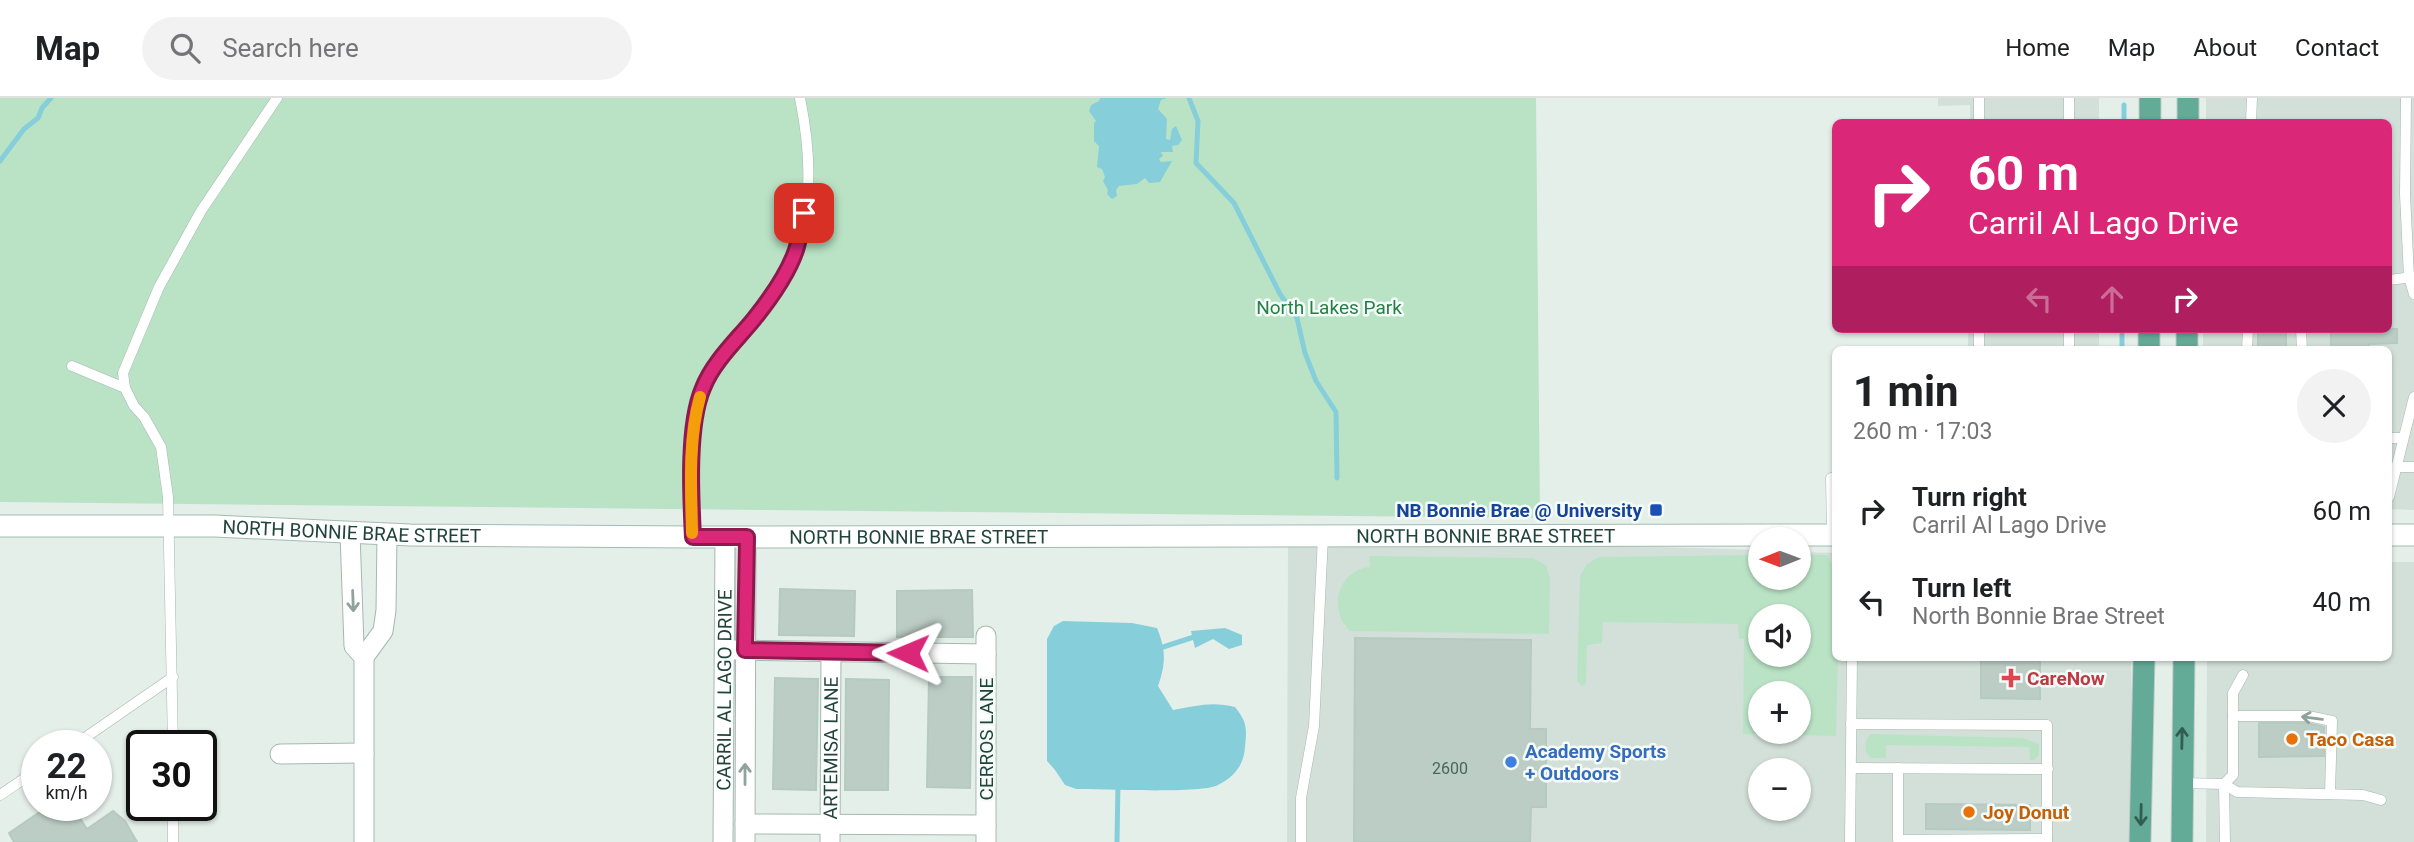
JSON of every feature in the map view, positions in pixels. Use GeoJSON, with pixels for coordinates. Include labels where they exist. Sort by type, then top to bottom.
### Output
{"type":"FeatureCollection","features":[{"type":"Feature","properties":{"kind":"main road"},"geometry":{"type":"LineString","coordinates":[[2150,98],[2150,119]]}},
{"type":"Feature","properties":{"kind":"main road"},"geometry":{"type":"LineString","coordinates":[[2188,98],[2188,119]]}},
{"type":"Feature","properties":{"kind":"main road","name":"NORTH BONNIE BRAE STREET"},"geometry":{"type":"LineString","coordinates":[[0,526],[170,526],[387,534],[693,537],[1832,535]]}},
{"type":"Feature","properties":{"kind":"main road"},"geometry":{"type":"LineString","coordinates":[[2392,535],[2414,535]]}},
{"type":"Feature","properties":{"kind":"main road"},"geometry":{"type":"LineString","coordinates":[[2140,842],[2144,661]]}},
{"type":"Feature","properties":{"kind":"main road"},"geometry":{"type":"LineString","coordinates":[[2182,842],[2183,661]]}},
{"type":"Feature","properties":{"kind":"street"},"geometry":{"type":"LineString","coordinates":[[350,533],[354,646],[364,657]]}},
{"type":"Feature","properties":{"kind":"street"},"geometry":{"type":"LineString","coordinates":[[364,842],[364,657],[383,631],[386,610],[387,534]]}},
{"type":"Feature","properties":{"kind":"street","name":"CARRIL AL LAGO DRIVE"},"geometry":{"type":"LineString","coordinates":[[723,842],[724,649],[736,537]]}},
{"type":"Feature","properties":{"kind":"street","name":"CARRIL AL LAGO DRIVE"},"geometry":{"type":"LineString","coordinates":[[736,537],[745,650],[745,833]]}},
{"type":"Feature","properties":{"kind":"street","name":"CERROS LANE"},"geometry":{"type":"LineString","coordinates":[[831,652],[986,645],[986,833]]}},
{"type":"Feature","properties":{"kind":"street"},"geometry":{"type":"LineString","coordinates":[[724,649],[831,652]]}},
{"type":"Feature","properties":{"kind":"street","name":"ARTEMISA LANE"},"geometry":{"type":"LineString","coordinates":[[830,833],[831,652]]}},
{"type":"Feature","properties":{"kind":"street"},"geometry":{"type":"LineString","coordinates":[[280,754],[364,753]]}},
{"type":"Feature","properties":{"kind":"street"},"geometry":{"type":"LineString","coordinates":[[745,833],[986,833]]}},
{"type":"Feature","properties":{"kind":"lane"},"geometry":{"type":"LineString","coordinates":[[173,730],[170,526],[161,447],[144,417],[134,406],[125,388],[123,373],[159,287],[201,211],[277,98]]}},
{"type":"Feature","properties":{"kind":"lane"},"geometry":{"type":"LineString","coordinates":[[693,537],[691,489],[696,412],[703,386],[723,355],[756,316],[782,278],[796,250],[808,194],[808,139],[800,98]]}},
{"type":"Feature","properties":{"kind":"lane"},"geometry":{"type":"LineString","coordinates":[[1979,98],[1979,119]]}},
{"type":"Feature","properties":{"kind":"lane"},"geometry":{"type":"LineString","coordinates":[[2069,98],[2069,119]]}},
{"type":"Feature","properties":{"kind":"lane"},"geometry":{"type":"LineString","coordinates":[[2251,119],[2252,98]]}},
{"type":"Feature","properties":{"kind":"lane"},"geometry":{"type":"LineString","coordinates":[[2406,98],[2410,149],[2405,194],[2414,294]]}},
{"type":"Feature","properties":{"kind":"lane"},"geometry":{"type":"LineString","coordinates":[[2392,279],[2411,277]]}},
{"type":"Feature","properties":{"kind":"lane"},"geometry":{"type":"LineString","coordinates":[[72,366],[125,388]]}},
{"type":"Feature","properties":{"kind":"lane"},"geometry":{"type":"LineString","coordinates":[[2392,484],[2414,397]]}},
{"type":"Feature","properties":{"kind":"lane"},"geometry":{"type":"LineString","coordinates":[[2392,438],[2402,438]]}},
{"type":"Feature","properties":{"kind":"lane"},"geometry":{"type":"LineString","coordinates":[[2396,467],[2414,467]]}},
{"type":"Feature","properties":{"kind":"lane"},"geometry":{"type":"LineString","coordinates":[[1832,478],[1832,497]]}},
{"type":"Feature","properties":{"kind":"lane"},"geometry":{"type":"LineString","coordinates":[[1301,842],[1301,797],[1314,726],[1323,536]]}},
{"type":"Feature","properties":{"kind":"lane"},"geometry":{"type":"LineString","coordinates":[[1850,842],[1853,661]]}},
{"type":"Feature","properties":{"kind":"lane"},"geometry":{"type":"LineString","coordinates":[[2225,842],[2224,784],[2233,775],[2234,693],[2244,675]]}},
{"type":"Feature","properties":{"kind":"lane"},"geometry":{"type":"LineString","coordinates":[[96,730],[173,677]]}},
{"type":"Feature","properties":{"kind":"lane"},"geometry":{"type":"LineString","coordinates":[[2233,716],[2308,716],[2332,721],[2330,794]]}},
{"type":"Feature","properties":{"kind":"lane"},"geometry":{"type":"LineString","coordinates":[[1852,724],[2048,725],[2048,841],[1898,840],[1898,768]]}},
{"type":"Feature","properties":{"kind":"lane"},"geometry":{"type":"LineString","coordinates":[[1851,768],[2048,769]]}},
{"type":"Feature","properties":{"kind":"lane"},"geometry":{"type":"LineString","coordinates":[[0,795],[21,781]]}},
{"type":"Feature","properties":{"kind":"lane"},"geometry":{"type":"LineString","coordinates":[[2182,783],[2224,784],[2237,792],[2363,795],[2381,800]]}},
{"type":"Feature","properties":{"kind":"lane"},"geometry":{"type":"LineString","coordinates":[[173,821],[173,842]]}},
{"type":"Feature","properties":{"kind":"shaded area"},"geometry":{"type":"Polygon","coordinates":[[[1938,98],[2099,98],[2099,119],[1970,119],[1970,105],[1938,106],[1938,98]]]}},
{"type":"Feature","properties":{"kind":"shaded area"},"geometry":{"type":"Polygon","coordinates":[[[2206,98],[2414,98],[2414,510],[2392,509],[2392,346],[2203,346],[2203,333],[2392,333],[2392,119],[2206,119],[2206,98]]]}},
{"type":"Feature","properties":{"kind":"shaded area"},"geometry":{"type":"Polygon","coordinates":[[[1968,333],[2099,333],[2099,346],[1968,346],[1968,333]]]}},
{"type":"Feature","properties":{"kind":"shaded area"},"geometry":{"type":"Polygon","coordinates":[[[1288,536],[1748,550],[1748,590],[1811,590],[1811,552],[1832,553],[1832,661],[2131,661],[2135,842],[1287,842],[1288,536]]]}},
{"type":"Feature","properties":{"kind":"shaded area"},"geometry":{"type":"Polygon","coordinates":[[[2392,562],[2414,562],[2414,842],[2206,842],[2207,661],[2392,661],[2392,562]]]}},
{"type":"Feature","properties":{"kind":"green space","name":"North Lakes Park"},"geometry":{"type":"Polygon","coordinates":[[[0,98],[1536,98],[1540,518],[0,502],[0,98]]]}},
{"type":"Feature","properties":{"kind":"green space"},"geometry":{"type":"Polygon","coordinates":[[[1748,555],[1748,590],[1811,590],[1811,555],[1827,555],[1832,564],[1832,661],[1838,661],[1836,736],[1811,735],[1811,681],[1748,681],[1748,734],[1743,734],[1744,639],[1739,639],[1738,624],[1603,622],[1602,643],[1587,645],[1586,684],[1582,686],[1577,681],[1580,576],[1587,564],[1599,557],[1748,555]]]}},
{"type":"Feature","properties":{"kind":"green space"},"geometry":{"type":"Polygon","coordinates":[[[1369,556],[1533,558],[1546,565],[1550,579],[1549,634],[1350,631],[1339,612],[1339,592],[1350,575],[1370,567],[1369,556]]]}},
{"type":"Feature","properties":{"kind":"green space"},"geometry":{"type":"Polygon","coordinates":[[[1870,734],[2022,738],[2039,744],[2039,755],[2030,760],[2029,747],[1886,745],[1886,758],[1871,758],[1865,747],[1870,734]]]}},
{"type":"Feature","properties":{"kind":"water"},"geometry":{"type":"Polygon","coordinates":[[[1100,98],[1167,98],[1161,100],[1158,109],[1167,119],[1166,139],[1170,140],[1172,129],[1176,126],[1182,140],[1178,145],[1172,146],[1173,152],[1161,152],[1161,162],[1172,161],[1160,182],[1149,183],[1145,178],[1137,184],[1119,186],[1116,190],[1117,196],[1112,199],[1107,194],[1108,190],[1103,181],[1105,177],[1102,169],[1097,167],[1099,146],[1094,141],[1096,121],[1089,111],[1091,105],[1100,98]]]}},
{"type":"Feature","properties":{"kind":"water"},"geometry":{"type":"Polygon","coordinates":[[[1063,621],[1132,623],[1157,628],[1164,657],[1158,686],[1173,710],[1219,704],[1235,707],[1242,717],[1246,730],[1244,753],[1233,774],[1218,785],[1193,789],[1076,789],[1065,785],[1047,761],[1047,639],[1054,626],[1063,621]]]}},
{"type":"Feature","properties":{"kind":"water"},"geometry":{"type":"Polygon","coordinates":[[[1225,628],[1242,635],[1242,645],[1229,649],[1213,639],[1195,648],[1191,631],[1225,628]]]}},
{"type":"Feature","properties":{"kind":"building"},"geometry":{"type":"Polygon","coordinates":[[[2392,329],[2397,329],[2397,343],[2331,346],[2331,333],[2392,333],[2392,329]]]}},
{"type":"Feature","properties":{"kind":"building"},"geometry":{"type":"Polygon","coordinates":[[[2258,333],[2286,333],[2286,346],[2258,346],[2258,333]]]}},
{"type":"Feature","properties":{"kind":"building"},"geometry":{"type":"Polygon","coordinates":[[[780,589],[855,591],[854,636],[779,635],[780,589]]]}},
{"type":"Feature","properties":{"kind":"building"},"geometry":{"type":"Polygon","coordinates":[[[972,590],[973,637],[897,637],[897,591],[972,590]]]}},
{"type":"Feature","properties":{"kind":"building"},"geometry":{"type":"Polygon","coordinates":[[[1355,638],[1531,640],[1530,729],[1546,729],[1546,807],[1531,807],[1530,842],[1354,842],[1355,638]]]}},
{"type":"Feature","properties":{"kind":"building","name":"CareNow"},"geometry":{"type":"Polygon","coordinates":[[[1981,661],[2040,661],[2040,699],[1981,698],[1981,661]]]}},
{"type":"Feature","properties":{"kind":"building"},"geometry":{"type":"Polygon","coordinates":[[[929,677],[972,677],[970,788],[927,787],[929,677]]]}},
{"type":"Feature","properties":{"kind":"building"},"geometry":{"type":"Polygon","coordinates":[[[775,678],[818,679],[816,790],[773,789],[775,678]]]}},
{"type":"Feature","properties":{"kind":"building"},"geometry":{"type":"Polygon","coordinates":[[[846,679],[889,680],[888,790],[845,790],[846,679]]]}},
{"type":"Feature","properties":{"kind":"building","name":"Taco Casa"},"geometry":{"type":"Polygon","coordinates":[[[2259,723],[2307,723],[2324,727],[2324,756],[2259,757],[2259,723]]]}},
{"type":"Feature","properties":{"kind":"building"},"geometry":{"type":"Polygon","coordinates":[[[1926,804],[2030,805],[2030,830],[1926,829],[1926,804]]]}},
{"type":"Feature","properties":{"kind":"building"},"geometry":{"type":"Polygon","coordinates":[[[113,811],[125,821],[137,842],[14,842],[9,833],[27,821],[82,821],[87,829],[99,821],[112,821],[113,811]]]}},
{"type":"Feature","properties":{"kind":"waterway"},"geometry":{"type":"LineString","coordinates":[[0,161],[24,129],[38,118],[51,98]]}},
{"type":"Feature","properties":{"kind":"waterway"},"geometry":{"type":"LineString","coordinates":[[1189,98],[1198,121],[1196,163],[1234,203],[1280,294],[1297,318],[1305,353],[1316,381],[1336,412],[1337,478]]}},
{"type":"Feature","properties":{"kind":"waterway"},"geometry":{"type":"LineString","coordinates":[[2124,105],[2124,119]]}},
{"type":"Feature","properties":{"kind":"waterway"},"geometry":{"type":"LineString","coordinates":[[2122,333],[2122,346]]}},
{"type":"Feature","properties":{"kind":"waterway"},"geometry":{"type":"LineString","coordinates":[[1160,648],[1197,636]]}},
{"type":"Feature","properties":{"kind":"waterway"},"geometry":{"type":"LineString","coordinates":[[1117,842],[1118,782]]}},
{"type":"Feature","properties":{"kind":"slow traffic"},"geometry":{"type":"LineString","coordinates":[[692,533],[691,489],[696,412],[700,397]]}},
{"type":"Feature","properties":{"kind":"place","name":"NB Bonnie Brae @ University"},"geometry":{"type":"Point","coordinates":[1656,510]}},
{"type":"Feature","properties":{"kind":"place","name":"CareNow"},"geometry":{"type":"Point","coordinates":[2011,678]}},
{"type":"Feature","properties":{"kind":"place","name":"Taco Casa"},"geometry":{"type":"Point","coordinates":[2292,739]}},
{"type":"Feature","properties":{"kind":"place","name":"Academy Sports + Outdoors"},"geometry":{"type":"Point","coordinates":[1511,762]}},
{"type":"Feature","properties":{"kind":"place","name":"Joy Donut"},"geometry":{"type":"Point","coordinates":[1969,812]}},
{"type":"Feature","properties":{"kind":"route"},"geometry":{"type":"LineString","coordinates":[[804,213],[796,250],[782,278],[756,316],[723,355],[703,386],[696,412],[691,489],[693,537],[747,537],[745,650],[908,653]]}}]}
